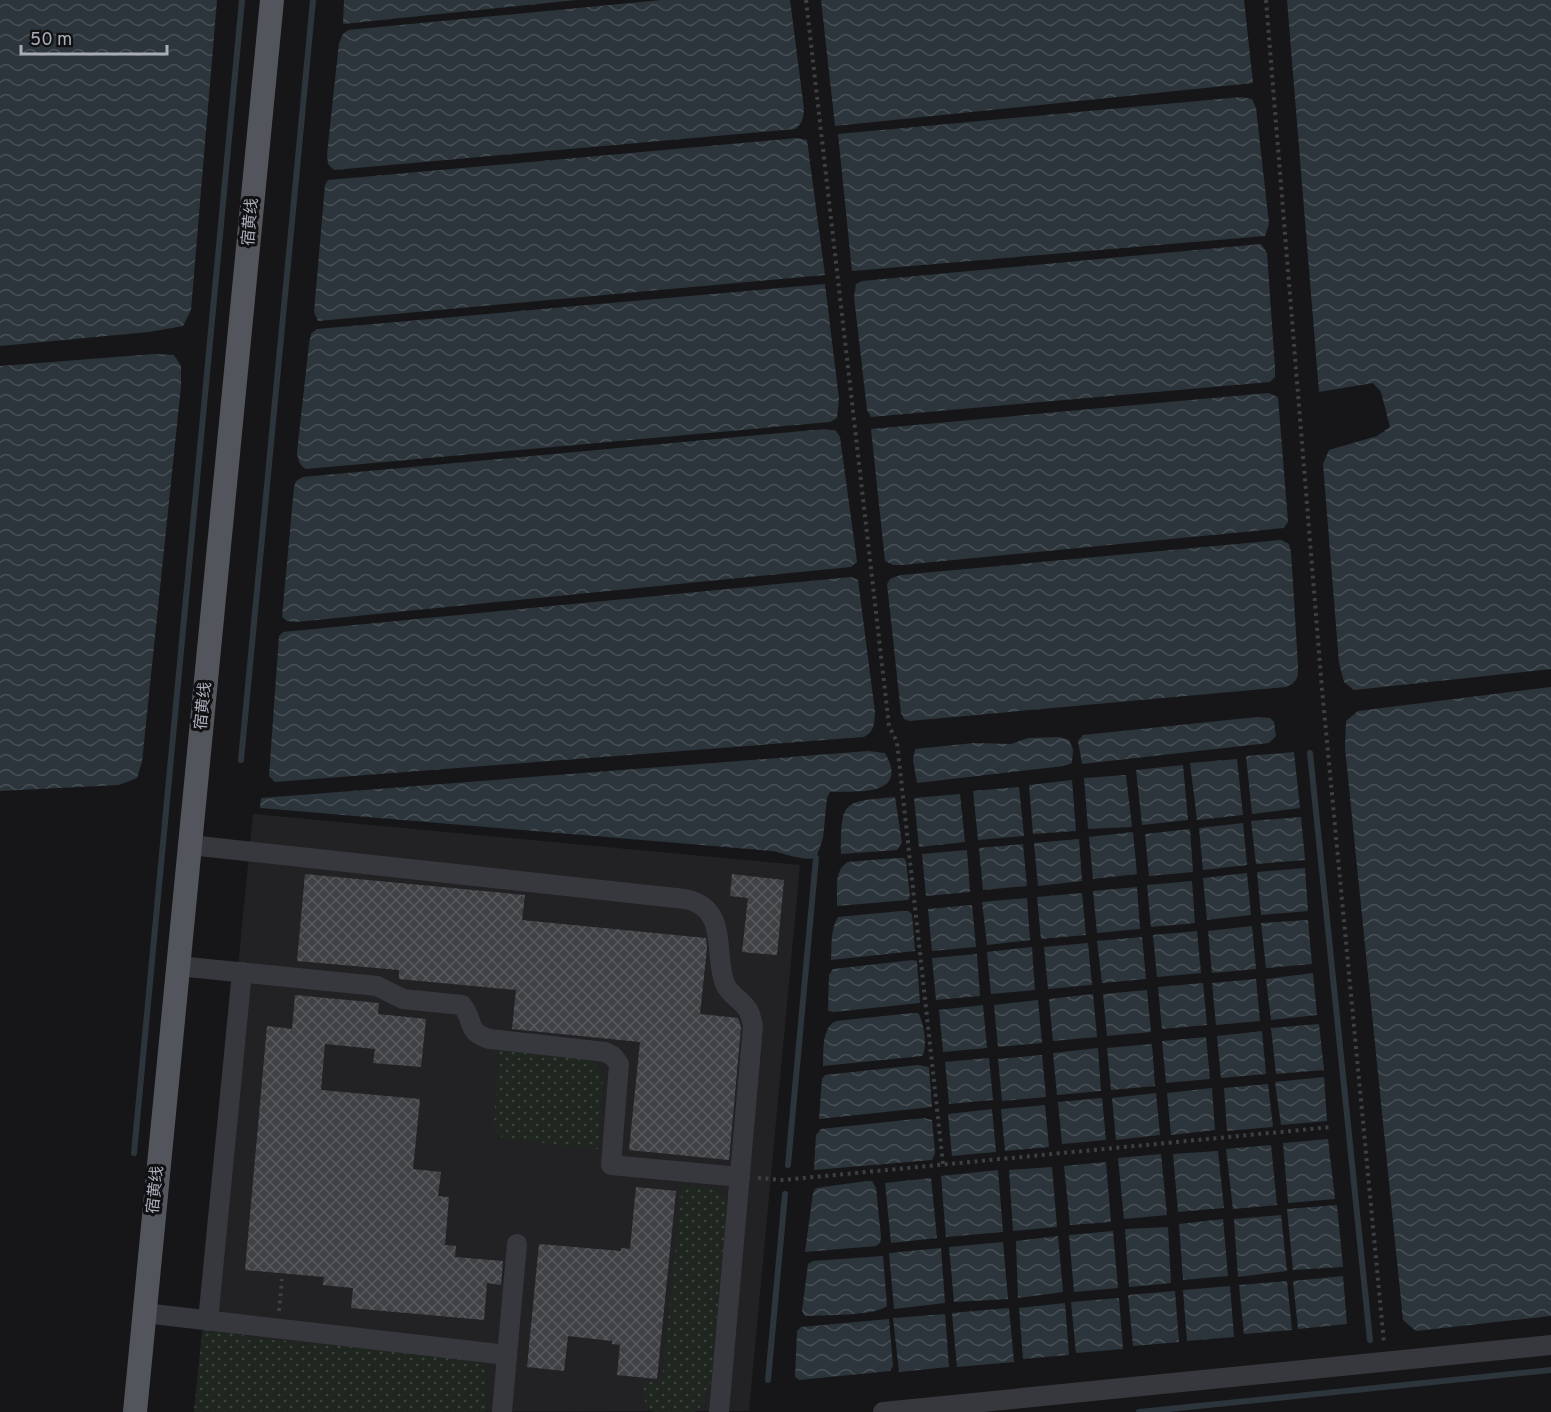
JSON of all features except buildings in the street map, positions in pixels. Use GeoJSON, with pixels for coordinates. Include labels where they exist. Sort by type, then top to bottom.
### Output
{"type":"FeatureCollection","features":[{"type":"Feature","properties":{"kind":"main road","name":"宿黄线"},"geometry":{"type":"LineString","coordinates":[[135,1412],[272,0]]}},
{"type":"Feature","properties":{"kind":"street"},"geometry":{"type":"LineString","coordinates":[[190,845],[685,899],[704,905],[720,940],[725,983],[729,992],[749,1011],[753,1026],[719,1412]]}},
{"type":"Feature","properties":{"kind":"street"},"geometry":{"type":"LineString","coordinates":[[178,966],[377,986],[404,999],[462,1005],[468,1013],[473,1031],[490,1039],[605,1052],[613,1056],[619,1064],[611,1165],[740,1177]]}},
{"type":"Feature","properties":{"kind":"street"},"geometry":{"type":"LineString","coordinates":[[208,1321],[242,972]]}},
{"type":"Feature","properties":{"kind":"street"},"geometry":{"type":"LineString","coordinates":[[502,1412],[517,1244]]}},
{"type":"Feature","properties":{"kind":"street"},"geometry":{"type":"LineString","coordinates":[[144,1313],[507,1354]]}},
{"type":"Feature","properties":{"kind":"street"},"geometry":{"type":"LineString","coordinates":[[883,1412],[1551,1345]]}},
{"type":"Feature","properties":{"kind":"path"},"geometry":{"type":"LineString","coordinates":[[806,0],[889,726],[897,742],[944,1164]]}},
{"type":"Feature","properties":{"kind":"path"},"geometry":{"type":"LineString","coordinates":[[1266,0],[1322,689],[1386,1362]]}},
{"type":"Feature","properties":{"kind":"path"},"geometry":{"type":"LineString","coordinates":[[740,1177],[783,1180],[1332,1127]]}},
{"type":"Feature","properties":{"kind":"path"},"geometry":{"type":"LineString","coordinates":[[277,1328],[282,1279]]}},
{"type":"Feature","properties":{"kind":"shaded area"},"geometry":{"type":"Polygon","coordinates":[[[253,814],[800,865],[749,1411],[194,1412],[253,814]]]}},
{"type":"Feature","properties":{"kind":"shaded area"},"geometry":{"type":"Polygon","coordinates":[[[499,1050],[587,1060],[598,1067],[603,1078],[598,1149],[505,1139],[497,1134],[494,1124],[499,1050]]]}},
{"type":"Feature","properties":{"kind":"shaded area"},"geometry":{"type":"Polygon","coordinates":[[[682,1186],[714,1190],[719,1192],[727,1203],[711,1382],[703,1404],[695,1412],[653,1412],[645,1402],[643,1382],[662,1382],[682,1186]]]}},
{"type":"Feature","properties":{"kind":"shaded area"},"geometry":{"type":"Polygon","coordinates":[[[203,1328],[257,1338],[474,1359],[486,1366],[485,1412],[194,1412],[203,1328]]]}},
{"type":"Feature","properties":{"kind":"water"},"geometry":{"type":"Polygon","coordinates":[[[0,0],[217,0],[191,310],[183,326],[149,332],[0,346],[0,0]]]}},
{"type":"Feature","properties":{"kind":"water"},"geometry":{"type":"Polygon","coordinates":[[[344,0],[577,0],[343,24],[344,0]]]}},
{"type":"Feature","properties":{"kind":"water"},"geometry":{"type":"Polygon","coordinates":[[[661,0],[790,0],[804,109],[800,125],[795,129],[334,170],[328,164],[327,154],[339,43],[343,34],[348,30],[661,0]]]}},
{"type":"Feature","properties":{"kind":"water"},"geometry":{"type":"Polygon","coordinates":[[[821,0],[1244,0],[1253,83],[835,126],[821,0]]]}},
{"type":"Feature","properties":{"kind":"water"},"geometry":{"type":"Polygon","coordinates":[[[1287,0],[1551,0],[1551,669],[1354,690],[1344,682],[1339,663],[1323,464],[1329,450],[1377,436],[1390,427],[1381,392],[1373,383],[1319,392],[1287,0]]]}},
{"type":"Feature","properties":{"kind":"water"},"geometry":{"type":"Polygon","coordinates":[[[1241,97],[1252,99],[1256,108],[1269,224],[1265,236],[852,271],[838,134],[1241,97]]]}},
{"type":"Feature","properties":{"kind":"water"},"geometry":{"type":"Polygon","coordinates":[[[797,138],[807,140],[825,275],[318,321],[314,312],[325,185],[328,180],[797,138]]]}},
{"type":"Feature","properties":{"kind":"water"},"geometry":{"type":"Polygon","coordinates":[[[1261,244],[1267,253],[1275,368],[1275,377],[1270,382],[871,417],[867,410],[854,297],[856,284],[862,281],[1261,244]]]}},
{"type":"Feature","properties":{"kind":"water"},"geometry":{"type":"Polygon","coordinates":[[[825,284],[839,399],[837,418],[830,422],[306,469],[298,460],[309,344],[311,334],[317,329],[825,284]]]}},
{"type":"Feature","properties":{"kind":"water"},"geometry":{"type":"Polygon","coordinates":[[[154,354],[174,355],[181,366],[181,386],[142,762],[137,778],[119,785],[0,791],[0,366],[154,354]]]}},
{"type":"Feature","properties":{"kind":"water"},"geometry":{"type":"Polygon","coordinates":[[[1268,393],[1278,397],[1288,522],[1284,528],[902,565],[893,565],[885,561],[871,429],[1268,393]]]}},
{"type":"Feature","properties":{"kind":"water"},"geometry":{"type":"Polygon","coordinates":[[[825,429],[836,431],[840,437],[857,562],[851,567],[296,622],[287,621],[282,617],[294,487],[296,481],[303,477],[825,429]]]}},
{"type":"Feature","properties":{"kind":"water"},"geometry":{"type":"Polygon","coordinates":[[[1281,540],[1289,544],[1291,552],[1298,665],[1296,679],[1286,687],[909,721],[904,719],[901,713],[887,584],[890,579],[900,575],[1281,540]]]}},
{"type":"Feature","properties":{"kind":"water"},"geometry":{"type":"Polygon","coordinates":[[[851,577],[858,580],[875,712],[872,730],[864,737],[275,782],[269,776],[279,636],[283,632],[851,577]]]}},
{"type":"Feature","properties":{"kind":"water"},"geometry":{"type":"Polygon","coordinates":[[[1551,687],[1551,1316],[1416,1331],[1403,1320],[1345,748],[1346,721],[1358,711],[1551,687]]]}},
{"type":"Feature","properties":{"kind":"water"},"geometry":{"type":"Polygon","coordinates":[[[1257,717],[1270,718],[1274,722],[1276,736],[1269,743],[1082,764],[1078,741],[1083,735],[1257,717]]]}},
{"type":"Feature","properties":{"kind":"water"},"geometry":{"type":"Polygon","coordinates":[[[1060,737],[1069,740],[1073,749],[1072,763],[1064,766],[917,783],[913,760],[915,749],[974,743],[1011,744],[1028,738],[1060,737]]]}},
{"type":"Feature","properties":{"kind":"water"},"geometry":{"type":"Polygon","coordinates":[[[868,751],[885,753],[891,767],[891,778],[877,789],[830,792],[827,798],[823,838],[816,858],[811,859],[772,851],[260,808],[261,798],[868,751]]]}},
{"type":"Feature","properties":{"kind":"water"},"geometry":{"type":"Polygon","coordinates":[[[1294,752],[1300,808],[1252,814],[1246,756],[1294,752]]]}},
{"type":"Feature","properties":{"kind":"water"},"geometry":{"type":"Polygon","coordinates":[[[1237,759],[1243,815],[1197,820],[1190,763],[1237,759]]]}},
{"type":"Feature","properties":{"kind":"water"},"geometry":{"type":"Polygon","coordinates":[[[1183,765],[1188,820],[1142,825],[1136,770],[1183,765]]]}},
{"type":"Feature","properties":{"kind":"water"},"geometry":{"type":"Polygon","coordinates":[[[1126,775],[1132,827],[1088,829],[1084,778],[1126,775]]]}},
{"type":"Feature","properties":{"kind":"water"},"geometry":{"type":"Polygon","coordinates":[[[1072,780],[1076,831],[1033,834],[1029,785],[1072,780]]]}},
{"type":"Feature","properties":{"kind":"water"},"geometry":{"type":"Polygon","coordinates":[[[1019,787],[1024,836],[978,840],[973,791],[1019,787]]]}},
{"type":"Feature","properties":{"kind":"water"},"geometry":{"type":"Polygon","coordinates":[[[960,794],[965,842],[919,847],[914,798],[960,794]]]}},
{"type":"Feature","properties":{"kind":"water"},"geometry":{"type":"Polygon","coordinates":[[[895,797],[902,843],[897,850],[841,854],[842,823],[848,807],[865,800],[895,797]]]}},
{"type":"Feature","properties":{"kind":"water"},"geometry":{"type":"Polygon","coordinates":[[[1301,817],[1305,860],[1256,864],[1251,821],[1301,817]]]}},
{"type":"Feature","properties":{"kind":"water"},"geometry":{"type":"Polygon","coordinates":[[[1243,823],[1247,865],[1203,870],[1199,828],[1243,823]]]}},
{"type":"Feature","properties":{"kind":"water"},"geometry":{"type":"Polygon","coordinates":[[[1190,829],[1193,872],[1149,876],[1145,834],[1190,829]]]}},
{"type":"Feature","properties":{"kind":"water"},"geometry":{"type":"Polygon","coordinates":[[[1133,832],[1137,874],[1093,879],[1089,837],[1133,832]]]}},
{"type":"Feature","properties":{"kind":"water"},"geometry":{"type":"Polygon","coordinates":[[[1079,839],[1082,881],[1038,886],[1034,843],[1079,839]]]}},
{"type":"Feature","properties":{"kind":"water"},"geometry":{"type":"Polygon","coordinates":[[[1023,844],[1027,886],[983,890],[979,848],[1023,844]]]}},
{"type":"Feature","properties":{"kind":"water"},"geometry":{"type":"Polygon","coordinates":[[[967,850],[970,892],[926,896],[922,854],[967,850]]]}},
{"type":"Feature","properties":{"kind":"water"},"geometry":{"type":"Polygon","coordinates":[[[904,858],[906,861],[910,896],[908,900],[837,906],[837,881],[843,866],[848,862],[904,858]]]}},
{"type":"Feature","properties":{"kind":"water"},"geometry":{"type":"Polygon","coordinates":[[[1305,868],[1308,911],[1261,915],[1257,872],[1305,868]]]}},
{"type":"Feature","properties":{"kind":"water"},"geometry":{"type":"Polygon","coordinates":[[[1247,873],[1251,915],[1207,920],[1203,878],[1247,873]]]}},
{"type":"Feature","properties":{"kind":"water"},"geometry":{"type":"Polygon","coordinates":[[[1192,881],[1195,923],[1151,927],[1147,885],[1192,881]]]}},
{"type":"Feature","properties":{"kind":"water"},"geometry":{"type":"Polygon","coordinates":[[[1137,887],[1140,929],[1097,933],[1093,891],[1137,887]]]}},
{"type":"Feature","properties":{"kind":"water"},"geometry":{"type":"Polygon","coordinates":[[[1082,893],[1086,935],[1041,939],[1037,897],[1082,893]]]}},
{"type":"Feature","properties":{"kind":"water"},"geometry":{"type":"Polygon","coordinates":[[[1027,898],[1030,940],[987,945],[982,902],[1027,898]]]}},
{"type":"Feature","properties":{"kind":"water"},"geometry":{"type":"Polygon","coordinates":[[[972,905],[976,947],[932,951],[928,909],[972,905]]]}},
{"type":"Feature","properties":{"kind":"water"},"geometry":{"type":"Polygon","coordinates":[[[908,911],[912,914],[915,951],[831,960],[833,932],[838,917],[908,911]]]}},
{"type":"Feature","properties":{"kind":"water"},"geometry":{"type":"Polygon","coordinates":[[[1308,920],[1312,964],[1266,968],[1261,923],[1308,920]]]}},
{"type":"Feature","properties":{"kind":"water"},"geometry":{"type":"Polygon","coordinates":[[[1252,926],[1256,969],[1212,973],[1208,931],[1252,926]]]}},
{"type":"Feature","properties":{"kind":"water"},"geometry":{"type":"Polygon","coordinates":[[[1197,931],[1201,973],[1157,977],[1153,935],[1197,931]]]}},
{"type":"Feature","properties":{"kind":"water"},"geometry":{"type":"Polygon","coordinates":[[[1142,937],[1146,979],[1102,983],[1097,941],[1142,937]]]}},
{"type":"Feature","properties":{"kind":"water"},"geometry":{"type":"Polygon","coordinates":[[[1088,943],[1092,985],[1048,989],[1044,947],[1088,943]]]}},
{"type":"Feature","properties":{"kind":"water"},"geometry":{"type":"Polygon","coordinates":[[[1032,947],[1035,990],[991,994],[987,952],[1032,947]]]}},
{"type":"Feature","properties":{"kind":"water"},"geometry":{"type":"Polygon","coordinates":[[[977,954],[980,996],[936,1000],[932,958],[977,954]]]}},
{"type":"Feature","properties":{"kind":"water"},"geometry":{"type":"Polygon","coordinates":[[[917,961],[920,1003],[828,1011],[829,975],[833,969],[917,961]]]}},
{"type":"Feature","properties":{"kind":"water"},"geometry":{"type":"Polygon","coordinates":[[[1313,973],[1317,1015],[1271,1020],[1266,979],[1313,973]]]}},
{"type":"Feature","properties":{"kind":"water"},"geometry":{"type":"Polygon","coordinates":[[[1256,979],[1260,1021],[1216,1025],[1212,983],[1256,979]]]}},
{"type":"Feature","properties":{"kind":"water"},"geometry":{"type":"Polygon","coordinates":[[[1203,983],[1207,1025],[1162,1029],[1158,987],[1203,983]]]}},
{"type":"Feature","properties":{"kind":"water"},"geometry":{"type":"Polygon","coordinates":[[[1147,990],[1151,1032],[1107,1036],[1103,994],[1147,990]]]}},
{"type":"Feature","properties":{"kind":"water"},"geometry":{"type":"Polygon","coordinates":[[[1093,994],[1097,1037],[1053,1041],[1049,999],[1093,994]]]}},
{"type":"Feature","properties":{"kind":"water"},"geometry":{"type":"Polygon","coordinates":[[[1038,1000],[1042,1043],[998,1047],[994,1005],[1038,1000]]]}},
{"type":"Feature","properties":{"kind":"water"},"geometry":{"type":"Polygon","coordinates":[[[983,1005],[987,1048],[943,1052],[939,1010],[983,1005]]]}},
{"type":"Feature","properties":{"kind":"water"},"geometry":{"type":"Polygon","coordinates":[[[918,1013],[923,1028],[925,1047],[922,1056],[823,1066],[826,1034],[831,1024],[836,1021],[918,1013]]]}},
{"type":"Feature","properties":{"kind":"water"},"geometry":{"type":"Polygon","coordinates":[[[1319,1024],[1324,1070],[1276,1074],[1271,1028],[1319,1024]]]}},
{"type":"Feature","properties":{"kind":"water"},"geometry":{"type":"Polygon","coordinates":[[[1262,1031],[1266,1074],[1221,1078],[1217,1036],[1262,1031]]]}},
{"type":"Feature","properties":{"kind":"water"},"geometry":{"type":"Polygon","coordinates":[[[1206,1037],[1210,1079],[1166,1083],[1162,1041],[1206,1037]]]}},
{"type":"Feature","properties":{"kind":"water"},"geometry":{"type":"Polygon","coordinates":[[[1152,1044],[1155,1086],[1111,1090],[1107,1048],[1152,1044]]]}},
{"type":"Feature","properties":{"kind":"water"},"geometry":{"type":"Polygon","coordinates":[[[1098,1048],[1101,1091],[1057,1095],[1053,1053],[1098,1048]]]}},
{"type":"Feature","properties":{"kind":"water"},"geometry":{"type":"Polygon","coordinates":[[[1042,1055],[1046,1097],[1002,1101],[998,1059],[1042,1055]]]}},
{"type":"Feature","properties":{"kind":"water"},"geometry":{"type":"Polygon","coordinates":[[[989,1058],[993,1100],[949,1104],[945,1062],[989,1058]]]}},
{"type":"Feature","properties":{"kind":"water"},"geometry":{"type":"Polygon","coordinates":[[[918,1065],[929,1067],[932,1107],[819,1119],[822,1079],[825,1075],[918,1065]]]}},
{"type":"Feature","properties":{"kind":"water"},"geometry":{"type":"Polygon","coordinates":[[[1324,1077],[1327,1121],[1281,1125],[1275,1082],[1324,1077]]]}},
{"type":"Feature","properties":{"kind":"water"},"geometry":{"type":"Polygon","coordinates":[[[1268,1084],[1273,1127],[1227,1131],[1224,1088],[1268,1084]]]}},
{"type":"Feature","properties":{"kind":"water"},"geometry":{"type":"Polygon","coordinates":[[[1212,1088],[1215,1130],[1171,1135],[1167,1093],[1212,1088]]]}},
{"type":"Feature","properties":{"kind":"water"},"geometry":{"type":"Polygon","coordinates":[[[1156,1093],[1160,1135],[1116,1140],[1112,1098],[1156,1093]]]}},
{"type":"Feature","properties":{"kind":"water"},"geometry":{"type":"Polygon","coordinates":[[[1102,1098],[1106,1140],[1062,1144],[1058,1102],[1102,1098]]]}},
{"type":"Feature","properties":{"kind":"water"},"geometry":{"type":"Polygon","coordinates":[[[1045,1105],[1049,1147],[1005,1151],[1001,1109],[1045,1105]]]}},
{"type":"Feature","properties":{"kind":"water"},"geometry":{"type":"Polygon","coordinates":[[[992,1109],[996,1152],[952,1156],[948,1114],[992,1109]]]}},
{"type":"Feature","properties":{"kind":"water"},"geometry":{"type":"Polygon","coordinates":[[[924,1118],[932,1120],[935,1153],[932,1160],[814,1170],[816,1135],[821,1129],[924,1118]]]}},
{"type":"Feature","properties":{"kind":"water"},"geometry":{"type":"Polygon","coordinates":[[[1328,1139],[1335,1199],[1288,1203],[1283,1143],[1328,1139]]]}},
{"type":"Feature","properties":{"kind":"water"},"geometry":{"type":"Polygon","coordinates":[[[1271,1145],[1277,1205],[1233,1209],[1226,1149],[1271,1145]]]}},
{"type":"Feature","properties":{"kind":"water"},"geometry":{"type":"Polygon","coordinates":[[[1218,1151],[1224,1208],[1178,1212],[1173,1154],[1218,1151]]]}},
{"type":"Feature","properties":{"kind":"water"},"geometry":{"type":"Polygon","coordinates":[[[1161,1154],[1167,1215],[1124,1219],[1118,1158],[1161,1154]]]}},
{"type":"Feature","properties":{"kind":"water"},"geometry":{"type":"Polygon","coordinates":[[[1106,1162],[1111,1222],[1070,1225],[1064,1166],[1106,1162]]]}},
{"type":"Feature","properties":{"kind":"water"},"geometry":{"type":"Polygon","coordinates":[[[1052,1167],[1057,1227],[1013,1231],[1009,1170],[1052,1167]]]}},
{"type":"Feature","properties":{"kind":"water"},"geometry":{"type":"Polygon","coordinates":[[[998,1170],[1003,1232],[946,1237],[941,1176],[998,1170]]]}},
{"type":"Feature","properties":{"kind":"water"},"geometry":{"type":"Polygon","coordinates":[[[931,1178],[937,1238],[891,1243],[885,1183],[931,1178]]]}},
{"type":"Feature","properties":{"kind":"water"},"geometry":{"type":"Polygon","coordinates":[[[872,1181],[876,1188],[880,1243],[876,1246],[805,1252],[813,1193],[816,1188],[872,1181]]]}},
{"type":"Feature","properties":{"kind":"water"},"geometry":{"type":"Polygon","coordinates":[[[1337,1205],[1343,1267],[1293,1270],[1287,1209],[1337,1205]]]}},
{"type":"Feature","properties":{"kind":"water"},"geometry":{"type":"Polygon","coordinates":[[[1281,1215],[1287,1271],[1238,1277],[1234,1219],[1281,1215]]]}},
{"type":"Feature","properties":{"kind":"water"},"geometry":{"type":"Polygon","coordinates":[[[1223,1219],[1228,1276],[1183,1280],[1179,1224],[1223,1219]]]}},
{"type":"Feature","properties":{"kind":"water"},"geometry":{"type":"Polygon","coordinates":[[[1168,1227],[1171,1283],[1129,1287],[1125,1229],[1168,1227]]]}},
{"type":"Feature","properties":{"kind":"water"},"geometry":{"type":"Polygon","coordinates":[[[1113,1231],[1118,1288],[1074,1292],[1069,1235],[1113,1231]]]}},
{"type":"Feature","properties":{"kind":"water"},"geometry":{"type":"Polygon","coordinates":[[[1058,1236],[1063,1292],[1018,1298],[1016,1241],[1058,1236]]]}},
{"type":"Feature","properties":{"kind":"water"},"geometry":{"type":"Polygon","coordinates":[[[1003,1242],[1008,1299],[954,1302],[949,1247],[1003,1242]]]}},
{"type":"Feature","properties":{"kind":"water"},"geometry":{"type":"Polygon","coordinates":[[[941,1248],[945,1303],[894,1309],[889,1253],[941,1248]]]}},
{"type":"Feature","properties":{"kind":"water"},"geometry":{"type":"Polygon","coordinates":[[[883,1256],[887,1306],[872,1312],[805,1316],[802,1311],[808,1264],[813,1261],[883,1256]]]}},
{"type":"Feature","properties":{"kind":"water"},"geometry":{"type":"Polygon","coordinates":[[[1343,1276],[1347,1324],[1298,1329],[1293,1281],[1343,1276]]]}},
{"type":"Feature","properties":{"kind":"water"},"geometry":{"type":"Polygon","coordinates":[[[1287,1281],[1292,1330],[1244,1334],[1239,1285],[1287,1281]]]}},
{"type":"Feature","properties":{"kind":"water"},"geometry":{"type":"Polygon","coordinates":[[[1230,1286],[1234,1337],[1187,1341],[1183,1290],[1230,1286]]]}},
{"type":"Feature","properties":{"kind":"water"},"geometry":{"type":"Polygon","coordinates":[[[1175,1291],[1179,1342],[1133,1346],[1128,1295],[1175,1291]]]}},
{"type":"Feature","properties":{"kind":"water"},"geometry":{"type":"Polygon","coordinates":[[[1119,1298],[1123,1349],[1076,1353],[1071,1302],[1119,1298]]]}},
{"type":"Feature","properties":{"kind":"water"},"geometry":{"type":"Polygon","coordinates":[[[1065,1303],[1069,1355],[1023,1359],[1019,1308],[1065,1303]]]}},
{"type":"Feature","properties":{"kind":"water"},"geometry":{"type":"Polygon","coordinates":[[[1009,1308],[1014,1362],[957,1367],[952,1313],[1009,1308]]]}},
{"type":"Feature","properties":{"kind":"water"},"geometry":{"type":"Polygon","coordinates":[[[945,1314],[949,1367],[899,1372],[893,1318],[945,1314]]]}},
{"type":"Feature","properties":{"kind":"water"},"geometry":{"type":"Polygon","coordinates":[[[889,1319],[893,1366],[890,1371],[799,1380],[795,1377],[797,1331],[801,1327],[889,1319]]]}},
{"type":"Feature","properties":{"kind":"waterway"},"geometry":{"type":"LineString","coordinates":[[134,1153],[242,0]]}},
{"type":"Feature","properties":{"kind":"waterway"},"geometry":{"type":"LineString","coordinates":[[241,760],[313,0]]}},
{"type":"Feature","properties":{"kind":"waterway"},"geometry":{"type":"LineString","coordinates":[[1310,753],[1370,1340]]}},
{"type":"Feature","properties":{"kind":"waterway"},"geometry":{"type":"LineString","coordinates":[[788,1165],[816,858]]}},
{"type":"Feature","properties":{"kind":"waterway"},"geometry":{"type":"LineString","coordinates":[[768,1380],[785,1194]]}},
{"type":"Feature","properties":{"kind":"waterway"},"geometry":{"type":"LineString","coordinates":[[1139,1412],[1551,1370]]}}]}
